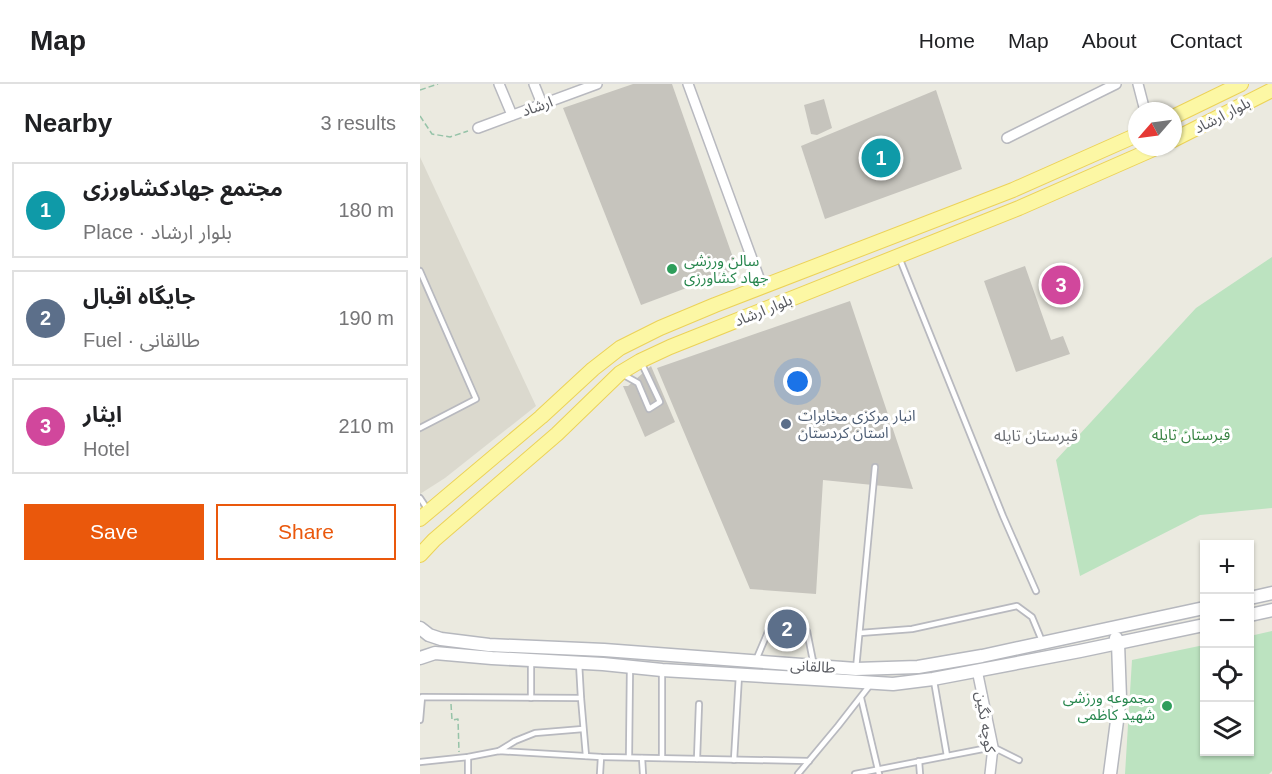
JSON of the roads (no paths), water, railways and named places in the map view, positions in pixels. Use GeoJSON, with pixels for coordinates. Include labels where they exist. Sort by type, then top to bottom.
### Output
{"type":"FeatureCollection","features":[{"type":"Feature","properties":{"kind":"main road","name":"بلوار ارشاد"},"geometry":{"type":"LineString","coordinates":[[1182,113],[1241,84]]}},
{"type":"Feature","properties":{"kind":"main road","name":"بلوار ارشاد"},"geometry":{"type":"LineString","coordinates":[[1182,135],[1272,90]]}},
{"type":"Feature","properties":{"kind":"main road","name":"بلوار ارشاد"},"geometry":{"type":"LineString","coordinates":[[425,515],[620,348],[660,328],[762,286],[1012,190],[1128,139]]}},
{"type":"Feature","properties":{"kind":"main road","name":"بلوار ارشاد"},"geometry":{"type":"LineString","coordinates":[[420,555],[447,528],[557,434],[620,373],[640,361],[1019,208],[1137,156]]}},
{"type":"Feature","properties":{"kind":"main road"},"geometry":{"type":"LineString","coordinates":[[878,242],[884,262]]}},
{"type":"Feature","properties":{"kind":"main road"},"geometry":{"type":"LineString","coordinates":[[425,515],[447,528]]}},
{"type":"Feature","properties":{"kind":"main road"},"geometry":{"type":"LineString","coordinates":[[1254,597],[1272,593]]}},
{"type":"Feature","properties":{"kind":"main road","name":"طالقانی"},"geometry":{"type":"LineString","coordinates":[[420,628],[429,635],[455,642],[856,669],[918,667],[982,656],[1200,609]]}},
{"type":"Feature","properties":{"kind":"main road"},"geometry":{"type":"LineString","coordinates":[[1254,614],[1272,610]]}},
{"type":"Feature","properties":{"kind":"main road","name":"طالقانی"},"geometry":{"type":"LineString","coordinates":[[420,658],[435,653],[893,684],[933,679],[1200,626]]}},
{"type":"Feature","properties":{"kind":"main road"},"geometry":{"type":"LineString","coordinates":[[1110,774],[1120,698],[1118,643],[1114,628]]}},
{"type":"Feature","properties":{"kind":"main road"},"geometry":{"type":"LineString","coordinates":[[569,649],[573,663]]}},
{"type":"Feature","properties":{"kind":"street"},"geometry":{"type":"LineString","coordinates":[[499,84],[512,115]]}},
{"type":"Feature","properties":{"kind":"street"},"geometry":{"type":"LineString","coordinates":[[534,84],[542,104]]}},
{"type":"Feature","properties":{"kind":"street","name":"ارشاد"},"geometry":{"type":"LineString","coordinates":[[478,128],[597,84]]}},
{"type":"Feature","properties":{"kind":"street"},"geometry":{"type":"LineString","coordinates":[[688,84],[762,286]]}},
{"type":"Feature","properties":{"kind":"street"},"geometry":{"type":"LineString","coordinates":[[1007,138],[1116,84]]}},
{"type":"Feature","properties":{"kind":"street"},"geometry":{"type":"LineString","coordinates":[[1138,84],[1143,102]]}},
{"type":"Feature","properties":{"kind":"street","name":"کوچه نگین"},"geometry":{"type":"LineString","coordinates":[[977,670],[993,747],[990,774]]}},
{"type":"Feature","properties":{"kind":"lane"},"geometry":{"type":"LineString","coordinates":[[899,257],[1003,516],[1036,591]]}},
{"type":"Feature","properties":{"kind":"lane"},"geometry":{"type":"LineString","coordinates":[[420,271],[477,399],[420,428]]}},
{"type":"Feature","properties":{"kind":"lane"},"geometry":{"type":"LineString","coordinates":[[620,373],[638,383],[649,409],[660,402],[640,361]]}},
{"type":"Feature","properties":{"kind":"lane"},"geometry":{"type":"LineString","coordinates":[[856,669],[875,467]]}},
{"type":"Feature","properties":{"kind":"lane"},"geometry":{"type":"LineString","coordinates":[[420,498],[425,515]]}},
{"type":"Feature","properties":{"kind":"lane"},"geometry":{"type":"LineString","coordinates":[[860,633],[912,629],[1017,606],[1032,617],[1043,643]]}},
{"type":"Feature","properties":{"kind":"lane"},"geometry":{"type":"LineString","coordinates":[[755,661],[770,627],[807,631],[814,666]]}},
{"type":"Feature","properties":{"kind":"lane"},"geometry":{"type":"LineString","coordinates":[[531,660],[531,698]]}},
{"type":"Feature","properties":{"kind":"lane"},"geometry":{"type":"LineString","coordinates":[[573,663],[581,698],[586,756]]}},
{"type":"Feature","properties":{"kind":"lane"},"geometry":{"type":"LineString","coordinates":[[629,757],[630,667]]}},
{"type":"Feature","properties":{"kind":"lane"},"geometry":{"type":"LineString","coordinates":[[662,670],[662,758]]}},
{"type":"Feature","properties":{"kind":"lane"},"geometry":{"type":"LineString","coordinates":[[734,760],[739,675]]}},
{"type":"Feature","properties":{"kind":"lane"},"geometry":{"type":"LineString","coordinates":[[933,679],[947,756]]}},
{"type":"Feature","properties":{"kind":"lane"},"geometry":{"type":"LineString","coordinates":[[798,774],[871,684]]}},
{"type":"Feature","properties":{"kind":"lane"},"geometry":{"type":"LineString","coordinates":[[420,720],[422,697],[581,698]]}},
{"type":"Feature","properties":{"kind":"lane"},"geometry":{"type":"LineString","coordinates":[[861,698],[878,772]]}},
{"type":"Feature","properties":{"kind":"lane"},"geometry":{"type":"LineString","coordinates":[[697,759],[699,704]]}},
{"type":"Feature","properties":{"kind":"lane"},"geometry":{"type":"LineString","coordinates":[[499,751],[535,733],[583,729]]}},
{"type":"Feature","properties":{"kind":"lane"},"geometry":{"type":"LineString","coordinates":[[855,774],[878,772],[919,761],[993,747],[1019,760]]}},
{"type":"Feature","properties":{"kind":"lane"},"geometry":{"type":"LineString","coordinates":[[420,762],[499,751],[601,757],[809,761]]}},
{"type":"Feature","properties":{"kind":"lane"},"geometry":{"type":"LineString","coordinates":[[468,756],[468,774]]}},
{"type":"Feature","properties":{"kind":"lane"},"geometry":{"type":"LineString","coordinates":[[600,774],[601,757]]}},
{"type":"Feature","properties":{"kind":"lane"},"geometry":{"type":"LineString","coordinates":[[642,758],[643,774]]}},
{"type":"Feature","properties":{"kind":"lane"},"geometry":{"type":"LineString","coordinates":[[919,761],[920,774]]}},
{"type":"Feature","properties":{"kind":"place","name":"مجتمع جهادکشاورزی"},"geometry":{"type":"Point","coordinates":[881,158]}},
{"type":"Feature","properties":{"kind":"place","name":"سالن ورزشی جهاد کشاورزی"},"geometry":{"type":"Point","coordinates":[672,269]}},
{"type":"Feature","properties":{"kind":"place","name":"ایثار"},"geometry":{"type":"Point","coordinates":[1061,285]}},
{"type":"Feature","properties":{"kind":"place","name":"انبار مرکزی مخابرات استان کردستان"},"geometry":{"type":"Point","coordinates":[786,424]}},
{"type":"Feature","properties":{"kind":"place","name":"جایگاه اقبال"},"geometry":{"type":"Point","coordinates":[787,629]}},
{"type":"Feature","properties":{"kind":"place","name":"مجموعه ورزشی شهید کاظمی"},"geometry":{"type":"Point","coordinates":[1167,706]}},
{"type":"Feature","properties":{"kind":"district","name":"قبرستان تایله"},"geometry":{"type":"Point","coordinates":[1036,435]}}]}
